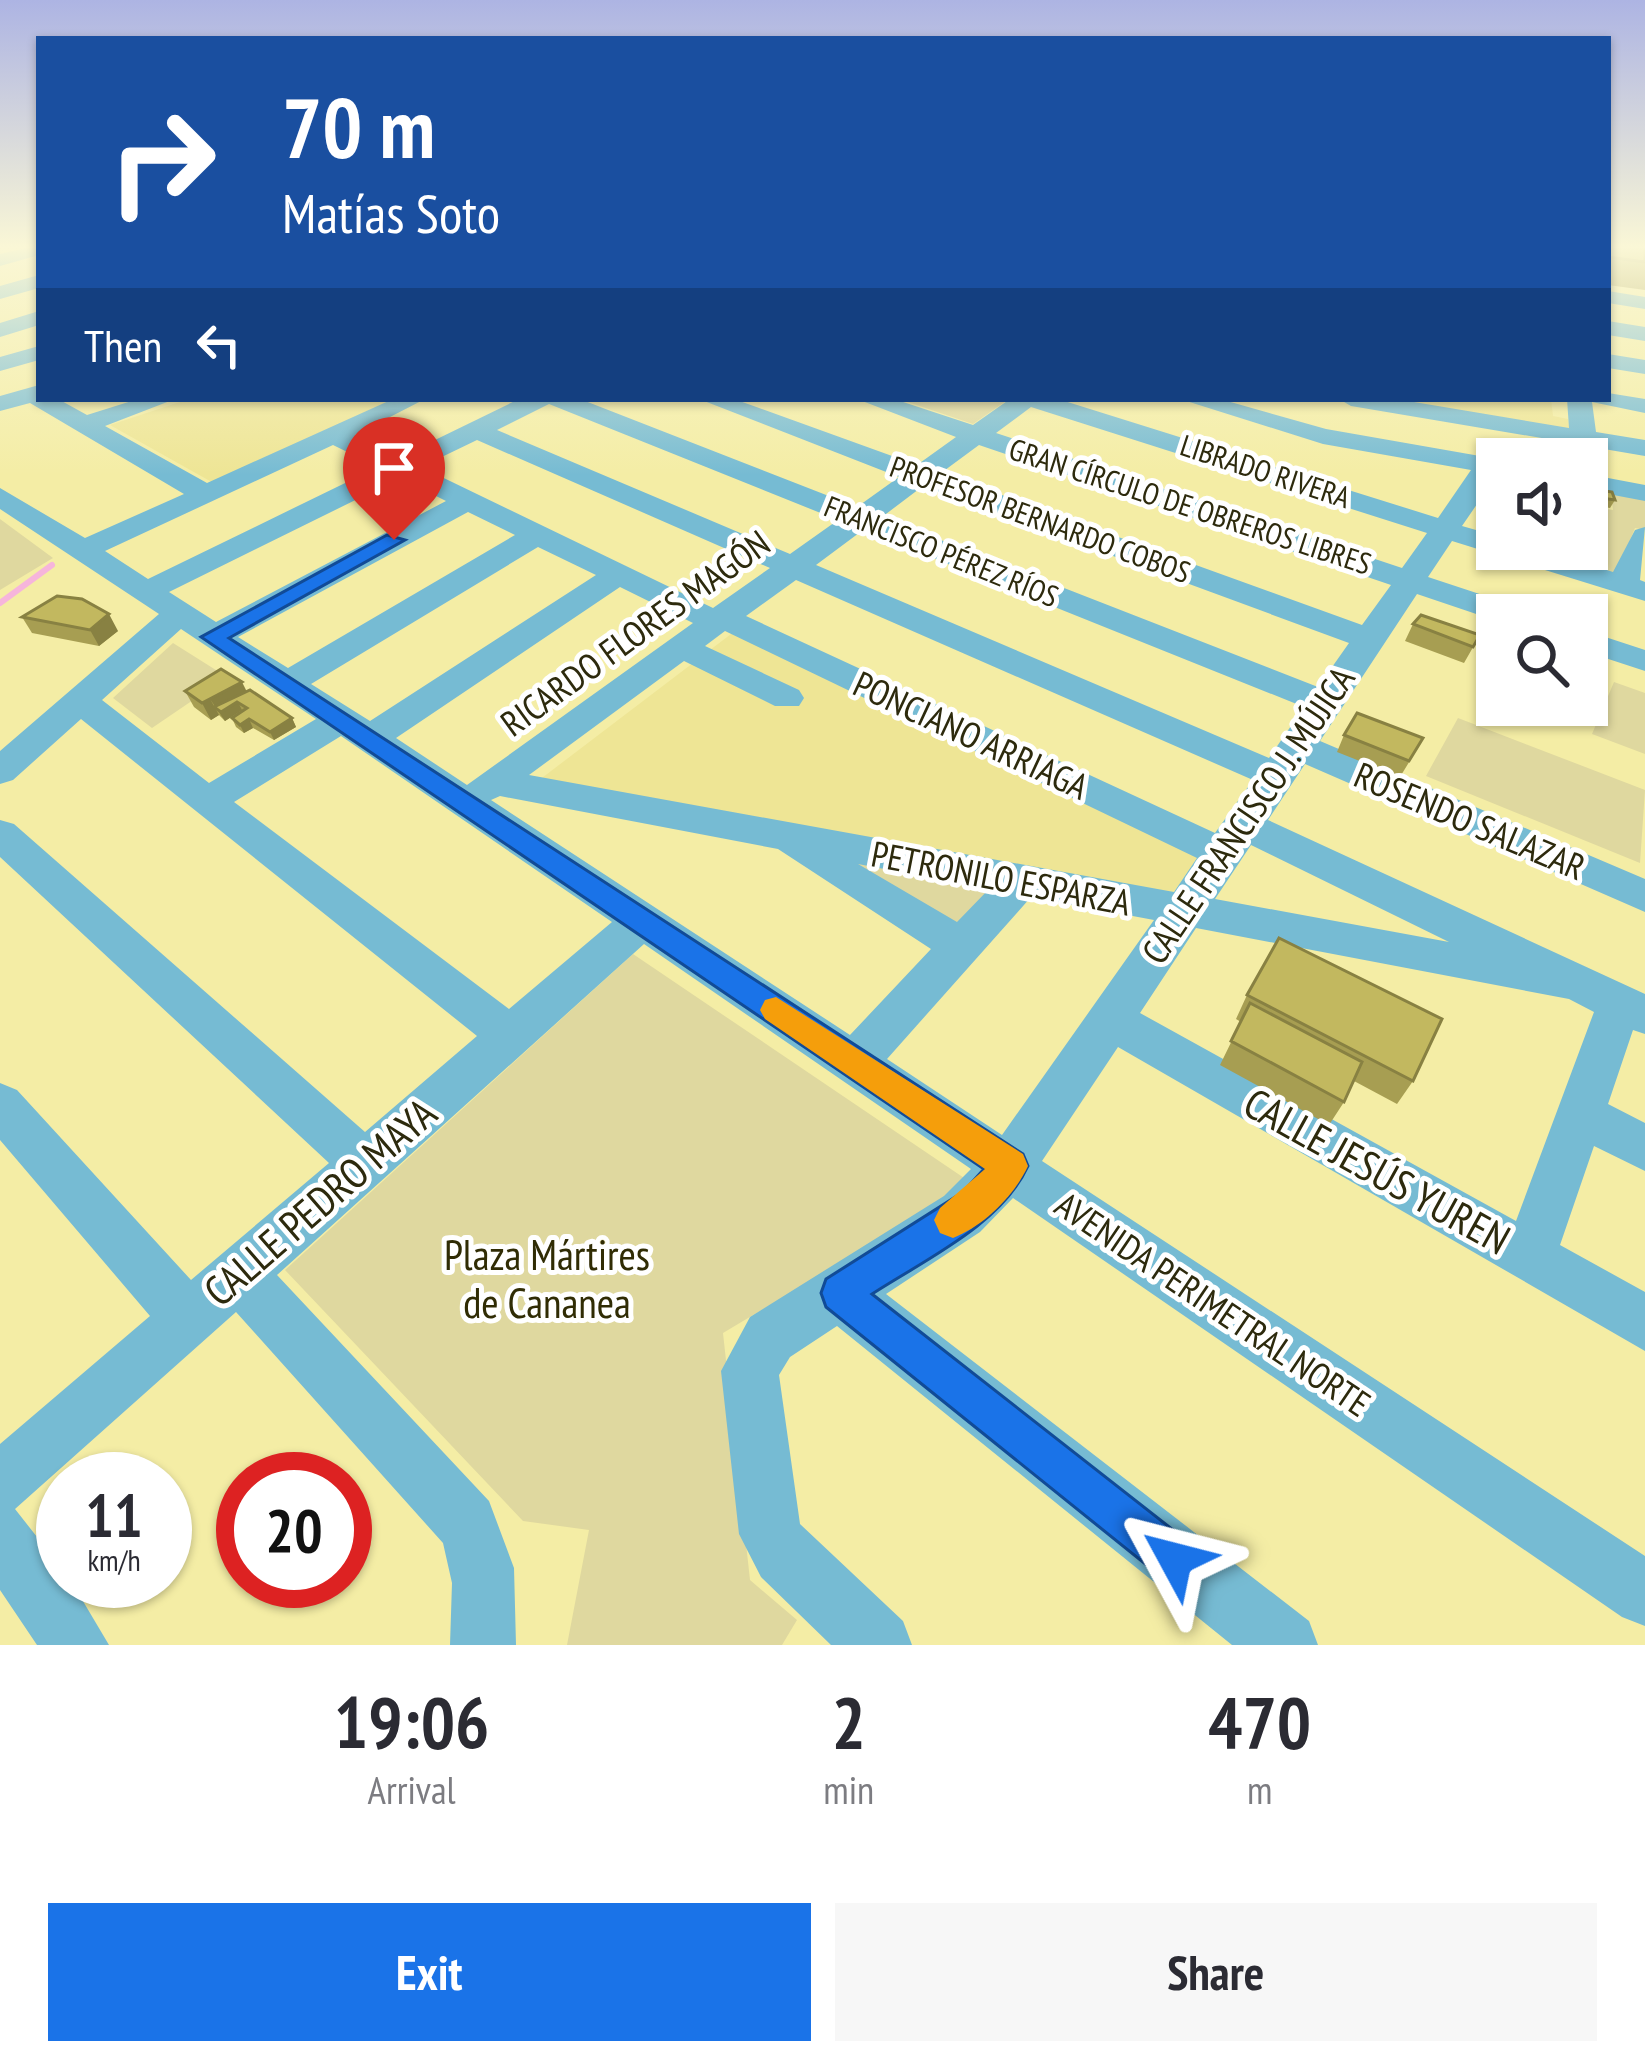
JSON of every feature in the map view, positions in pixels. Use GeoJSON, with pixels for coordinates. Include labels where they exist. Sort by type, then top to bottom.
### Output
{"type":"FeatureCollection","features":[{"type":"Feature","properties":{"kind":"street"},"geometry":{"type":"LineString","coordinates":[[1611,328],[1645,334]]}},
{"type":"Feature","properties":{"kind":"street"},"geometry":{"type":"LineString","coordinates":[[0,364],[36,353]]}},
{"type":"Feature","properties":{"kind":"street"},"geometry":{"type":"LineString","coordinates":[[1611,361],[1645,367]]}},
{"type":"Feature","properties":{"kind":"street"},"geometry":{"type":"LineString","coordinates":[[0,404],[36,396]]}},
{"type":"Feature","properties":{"kind":"street"},"geometry":{"type":"LineString","coordinates":[[1611,400],[1645,406]]}},
{"type":"Feature","properties":{"kind":"street"},"geometry":{"type":"LineString","coordinates":[[47,402],[205,494]]}},
{"type":"Feature","properties":{"kind":"street"},"geometry":{"type":"LineString","coordinates":[[85,424],[154,402]]}},
{"type":"Feature","properties":{"kind":"street"},"geometry":{"type":"LineString","coordinates":[[84,550],[406,402]]}},
{"type":"Feature","properties":{"kind":"street"},"geometry":{"type":"LineString","coordinates":[[0,771],[178,615],[398,469],[533,402]]}},
{"type":"Feature","properties":{"kind":"street","name":"FRANCISCO PÉREZ RÍOS"},"geometry":{"type":"LineString","coordinates":[[566,402],[1324,702]]}},
{"type":"Feature","properties":{"kind":"street","name":"PROFESOR BERNARDO COBOS"},"geometry":{"type":"LineString","coordinates":[[719,402],[1370,639]]}},
{"type":"Feature","properties":{"kind":"street","name":"GRAN CÍRCULO DE OBREROS LIBRES"},"geometry":{"type":"LineString","coordinates":[[877,402],[1476,603]]}},
{"type":"Feature","properties":{"kind":"street","name":"RICARDO FLORES MAGÓN"},"geometry":{"type":"LineString","coordinates":[[479,792],[1025,402]]}},
{"type":"Feature","properties":{"kind":"street","name":"LIBRADO RIVERA"},"geometry":{"type":"LineString","coordinates":[[1039,402],[1476,539]]}},
{"type":"Feature","properties":{"kind":"street"},"geometry":{"type":"LineString","coordinates":[[1203,402],[1323,436],[1476,463]]}},
{"type":"Feature","properties":{"kind":"street"},"geometry":{"type":"LineString","coordinates":[[1362,402],[1490,438]]}},
{"type":"Feature","properties":{"kind":"street"},"geometry":{"type":"LineString","coordinates":[[1580,402],[1584,438]]}},
{"type":"Feature","properties":{"kind":"street","name":"ROSENDO SALAZAR"},"geometry":{"type":"LineString","coordinates":[[476,430],[794,567],[1645,896]]}},
{"type":"Feature","properties":{"kind":"street","name":"PONCIANO ARRIAGA"},"geometry":{"type":"LineString","coordinates":[[333,435],[720,620],[1614,1000]]}},
{"type":"Feature","properties":{"kind":"street"},"geometry":{"type":"LineString","coordinates":[[1608,459],[1645,448]]}},
{"type":"Feature","properties":{"kind":"street"},"geometry":{"type":"LineString","coordinates":[[1608,475],[1645,493]]}},
{"type":"Feature","properties":{"kind":"street","name":"CALLE FRANCISCO J. MÚJICA"},"geometry":{"type":"LineString","coordinates":[[879,1645],[782,1555],[770,1534],[750,1371],[770,1337],[976,1204],[1010,1166],[1324,702],[1476,487]]}},
{"type":"Feature","properties":{"kind":"street","name":"AVENIDA PERIMETRAL NORTE"},"geometry":{"type":"LineString","coordinates":[[0,496],[356,729],[479,792],[641,921],[1645,1594]]}},
{"type":"Feature","properties":{"kind":"street"},"geometry":{"type":"LineString","coordinates":[[178,615],[467,501]]}},
{"type":"Feature","properties":{"kind":"street"},"geometry":{"type":"LineString","coordinates":[[286,684],[537,536]]}},
{"type":"Feature","properties":{"kind":"street"},"geometry":{"type":"LineString","coordinates":[[1576,570],[1634,588],[1645,536]]}},
{"type":"Feature","properties":{"kind":"street"},"geometry":{"type":"LineString","coordinates":[[206,802],[356,729],[618,574]]}},
{"type":"Feature","properties":{"kind":"street"},"geometry":{"type":"LineString","coordinates":[[681,647],[787,698]]}},
{"type":"Feature","properties":{"kind":"street"},"geometry":{"type":"LineString","coordinates":[[1608,648],[1645,661]]}},
{"type":"Feature","properties":{"kind":"street"},"geometry":{"type":"LineString","coordinates":[[80,700],[511,1035]]}},
{"type":"Feature","properties":{"kind":"street","name":"PETRONILO ESPARZA"},"geometry":{"type":"LineString","coordinates":[[479,792],[774,833],[1614,1000]]}},
{"type":"Feature","properties":{"kind":"street"},"geometry":{"type":"LineString","coordinates":[[774,833],[961,946]]}},
{"type":"Feature","properties":{"kind":"street"},"geometry":{"type":"LineString","coordinates":[[0,834],[364,1163]]}},
{"type":"Feature","properties":{"kind":"street"},"geometry":{"type":"LineString","coordinates":[[855,1062],[1021,881]]}},
{"type":"Feature","properties":{"kind":"street","name":"CALLE PEDRO MAYA"},"geometry":{"type":"LineString","coordinates":[[0,1484],[641,921]]}},
{"type":"Feature","properties":{"kind":"street"},"geometry":{"type":"LineString","coordinates":[[1529,1257],[1614,1000]]}},
{"type":"Feature","properties":{"kind":"street","name":"CALLE JESÚS YUREN"},"geometry":{"type":"LineString","coordinates":[[1109,1019],[1645,1323]]}},
{"type":"Feature","properties":{"kind":"street"},"geometry":{"type":"LineString","coordinates":[[0,1105],[188,1318]]}},
{"type":"Feature","properties":{"kind":"street"},"geometry":{"type":"LineString","coordinates":[[1579,1113],[1645,1148]]}},
{"type":"Feature","properties":{"kind":"street"},"geometry":{"type":"LineString","coordinates":[[239,1274],[467,1523],[481,1554],[488,1598],[483,1645]]}},
{"type":"Feature","properties":{"kind":"street"},"geometry":{"type":"LineString","coordinates":[[840,1293],[1285,1645]]}},
{"type":"Feature","properties":{"kind":"street"},"geometry":{"type":"LineString","coordinates":[[0,1534],[76,1645]]}},
{"type":"Feature","properties":{"kind":"shaded area"},"geometry":{"type":"Polygon","coordinates":[[[180,402],[393,403],[217,485],[110,425],[180,402]]]}},
{"type":"Feature","properties":{"kind":"shaded area"},"geometry":{"type":"Polygon","coordinates":[[[1392,402],[1551,402],[1553,416],[1568,419],[1570,431],[1392,402]]]}},
{"type":"Feature","properties":{"kind":"shaded area"},"geometry":{"type":"Polygon","coordinates":[[[735,631],[1200,855],[1166,903],[534,784],[735,631]]]}},
{"type":"Feature","properties":{"kind":"green space"},"geometry":{"type":"Polygon","coordinates":[[[908,402],[1005,402],[973,424],[908,402]]]}},
{"type":"Feature","properties":{"kind":"green space"},"geometry":{"type":"Polygon","coordinates":[[[1611,494],[1645,500],[1645,530],[1635,528],[1615,577],[1593,570],[1608,570],[1608,509],[1613,510],[1611,494]]]}},
{"type":"Feature","properties":{"kind":"green space"},"geometry":{"type":"Polygon","coordinates":[[[0,519],[53,558],[0,590],[0,519]]]}},
{"type":"Feature","properties":{"kind":"green space"},"geometry":{"type":"Polygon","coordinates":[[[173,643],[227,677],[152,728],[113,698],[173,643]]]}},
{"type":"Feature","properties":{"kind":"green space"},"geometry":{"type":"Polygon","coordinates":[[[1614,682],[1645,693],[1645,754],[1592,734],[1595,726],[1608,726],[1608,696],[1614,682]]]}},
{"type":"Feature","properties":{"kind":"green space"},"geometry":{"type":"Polygon","coordinates":[[[1458,718],[1645,790],[1640,863],[1426,776],[1458,718]]]}},
{"type":"Feature","properties":{"kind":"green space"},"geometry":{"type":"Polygon","coordinates":[[[815,850],[1007,887],[963,933],[815,850]]]}},
{"type":"Feature","properties":{"kind":"green space","name":"Plaza Mártires de Cananea"},"geometry":{"type":"Polygon","coordinates":[[[633,954],[973,1184],[723,1333],[750,1580],[797,1620],[782,1645],[567,1645],[589,1530],[523,1521],[285,1270],[633,954]]]}},
{"type":"Feature","properties":{"kind":"building"},"geometry":{"type":"Polygon","coordinates":[[[57,596],[82,599],[109,614],[90,630],[22,617],[57,596]]]}},
{"type":"Feature","properties":{"kind":"building"},"geometry":{"type":"Polygon","coordinates":[[[1421,615],[1476,634],[1476,642],[1473,647],[1413,624],[1421,615]]]}},
{"type":"Feature","properties":{"kind":"building"},"geometry":{"type":"Polygon","coordinates":[[[221,669],[242,682],[202,703],[185,691],[221,669]]]}},
{"type":"Feature","properties":{"kind":"building"},"geometry":{"type":"Polygon","coordinates":[[[250,690],[292,718],[270,732],[249,719],[240,725],[232,718],[247,708],[237,702],[221,712],[214,707],[250,690]]]}},
{"type":"Feature","properties":{"kind":"building"},"geometry":{"type":"Polygon","coordinates":[[[1357,713],[1423,738],[1409,761],[1344,735],[1357,713]]]}},
{"type":"Feature","properties":{"kind":"building"},"geometry":{"type":"Polygon","coordinates":[[[1279,938],[1442,1019],[1413,1081],[1247,995],[1279,938]]]}},
{"type":"Feature","properties":{"kind":"building"},"geometry":{"type":"Polygon","coordinates":[[[1250,1003],[1362,1062],[1344,1102],[1231,1041],[1250,1003]]]}},
{"type":"Feature","properties":{"kind":"waterway"},"geometry":{"type":"LineString","coordinates":[[0,603],[52,565]]}},
{"type":"Feature","properties":{"kind":"slow traffic"},"geometry":{"type":"LineString","coordinates":[[776,1010],[1010,1166],[988,1193],[953,1220]]}},
{"type":"Feature","properties":{"kind":"route"},"geometry":{"type":"LineString","coordinates":[[394,540],[213,637],[1010,1166],[976,1204],[840,1293],[1175,1559]]}}]}
